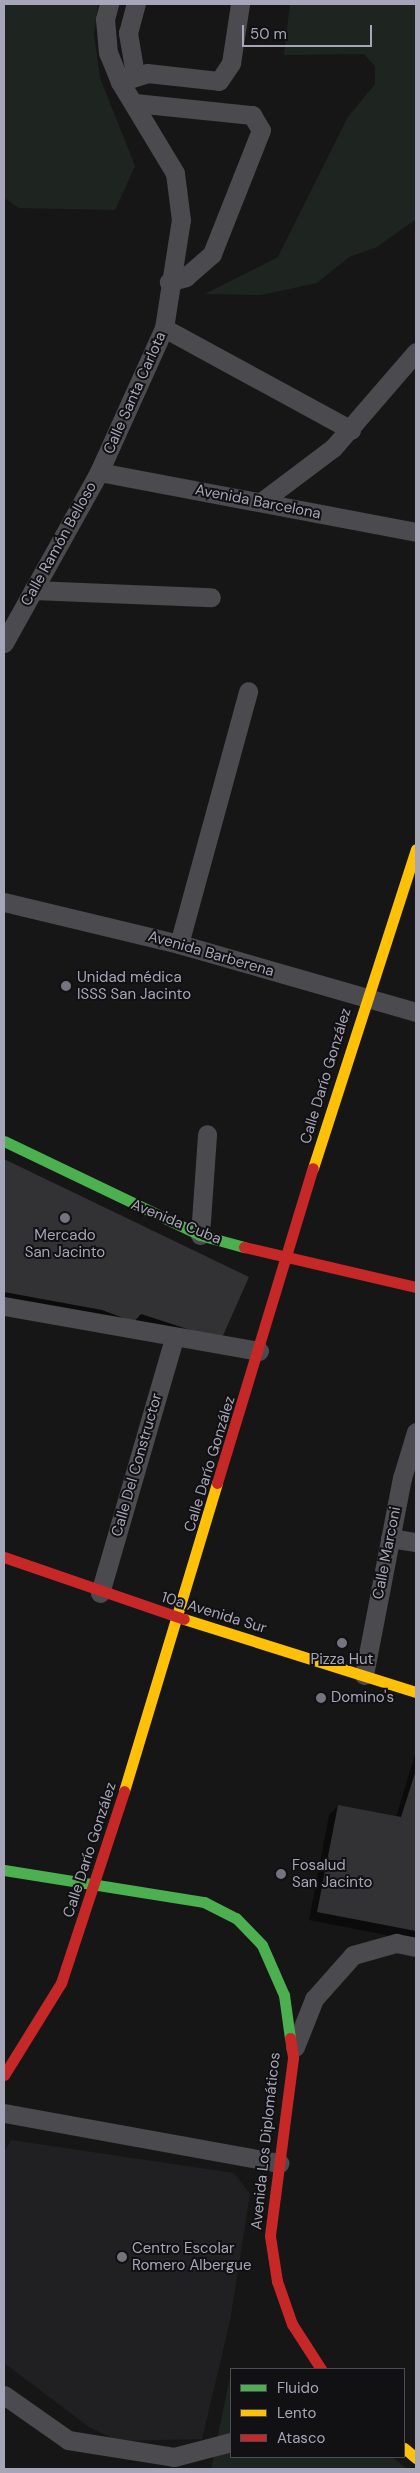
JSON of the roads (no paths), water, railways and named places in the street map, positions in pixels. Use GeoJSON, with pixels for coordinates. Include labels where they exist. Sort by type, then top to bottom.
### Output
{"type":"FeatureCollection","features":[{"type":"Feature","properties":{"kind":"street","name":"Calle Santa Carlota"},"geometry":{"type":"LineString","coordinates":[[99,472],[164,328],[169,282],[181,220],[175,174],[136,103],[128,78],[108,53],[104,19],[109,4]]}},
{"type":"Feature","properties":{"kind":"street"},"geometry":{"type":"LineString","coordinates":[[136,4],[128,33],[128,78],[219,81],[231,63],[240,4]]}},
{"type":"Feature","properties":{"kind":"street"},"geometry":{"type":"LineString","coordinates":[[136,103],[252,115],[261,130],[212,254],[186,277],[169,282]]}},
{"type":"Feature","properties":{"kind":"street"},"geometry":{"type":"LineString","coordinates":[[164,328],[351,430]]}},
{"type":"Feature","properties":{"kind":"street"},"geometry":{"type":"LineString","coordinates":[[261,502],[351,430],[416,352]]}},
{"type":"Feature","properties":{"kind":"street","name":"Avenida Barcelona"},"geometry":{"type":"LineString","coordinates":[[99,472],[416,532]]}},
{"type":"Feature","properties":{"kind":"street","name":"Calle Ramón Belloso"},"geometry":{"type":"LineString","coordinates":[[4,643],[99,472]]}},
{"type":"Feature","properties":{"kind":"street"},"geometry":{"type":"LineString","coordinates":[[33,590],[211,597]]}},
{"type":"Feature","properties":{"kind":"street"},"geometry":{"type":"LineString","coordinates":[[179,944],[248,691]]}},
{"type":"Feature","properties":{"kind":"street","name":"Calle Darío González"},"geometry":{"type":"LineString","coordinates":[[4,2075],[60,1983],[95,1884],[180,1618],[365,998],[416,849]]}},
{"type":"Feature","properties":{"kind":"street","name":"Avenida Barberena"},"geometry":{"type":"LineString","coordinates":[[4,902],[179,944],[416,1012]]}},
{"type":"Feature","properties":{"kind":"street"},"geometry":{"type":"LineString","coordinates":[[200,1235],[207,1134]]}},
{"type":"Feature","properties":{"kind":"street","name":"Avenida Cuba"},"geometry":{"type":"LineString","coordinates":[[4,1141],[200,1235],[286,1260],[416,1287]]}},
{"type":"Feature","properties":{"kind":"street"},"geometry":{"type":"LineString","coordinates":[[4,1306],[259,1352]]}},
{"type":"Feature","properties":{"kind":"street","name":"Calle Del Constructor"},"geometry":{"type":"LineString","coordinates":[[100,1593],[174,1338]]}},
{"type":"Feature","properties":{"kind":"street","name":"Calle Marconi"},"geometry":{"type":"LineString","coordinates":[[364,1675],[390,1538],[416,1432]]}},
{"type":"Feature","properties":{"kind":"street"},"geometry":{"type":"LineString","coordinates":[[390,1538],[416,1542]]}},
{"type":"Feature","properties":{"kind":"street","name":"10a Avenida Sur"},"geometry":{"type":"LineString","coordinates":[[4,1558],[100,1593],[416,1692]]}},
{"type":"Feature","properties":{"kind":"street","name":"Avenida Los Diplomáticos"},"geometry":{"type":"LineString","coordinates":[[4,1870],[204,1902],[236,1918],[262,1945],[284,1995],[293,2058],[270,2236],[277,2281],[292,2324],[320,2368]]}},
{"type":"Feature","properties":{"kind":"street"},"geometry":{"type":"LineString","coordinates":[[293,2058],[304,2015],[342,1965],[366,1949],[396,1943],[416,1946]]}},
{"type":"Feature","properties":{"kind":"street"},"geometry":{"type":"LineString","coordinates":[[4,2113],[279,2163]]}},
{"type":"Feature","properties":{"kind":"street"},"geometry":{"type":"LineString","coordinates":[[4,2395],[68,2440],[174,2457],[230,2442]]}},
{"type":"Feature","properties":{"kind":"street"},"geometry":{"type":"LineString","coordinates":[[405,2449],[416,2458]]}},
{"type":"Feature","properties":{"kind":"place","name":"Unidad médica ISSS San Jacinto"},"geometry":{"type":"Point","coordinates":[66,986]}},
{"type":"Feature","properties":{"kind":"place","name":"Mercado San Jacinto"},"geometry":{"type":"Point","coordinates":[65,1218]}},
{"type":"Feature","properties":{"kind":"place","name":"Pizza Hut"},"geometry":{"type":"Point","coordinates":[342,1643]}},
{"type":"Feature","properties":{"kind":"place","name":"Domino's"},"geometry":{"type":"Point","coordinates":[321,1698]}},
{"type":"Feature","properties":{"kind":"place","name":"Fosalud San Jacinto"},"geometry":{"type":"Point","coordinates":[281,1874]}},
{"type":"Feature","properties":{"kind":"place","name":"Centro Escolar Romero Albergue"},"geometry":{"type":"Point","coordinates":[122,2257]}}]}
